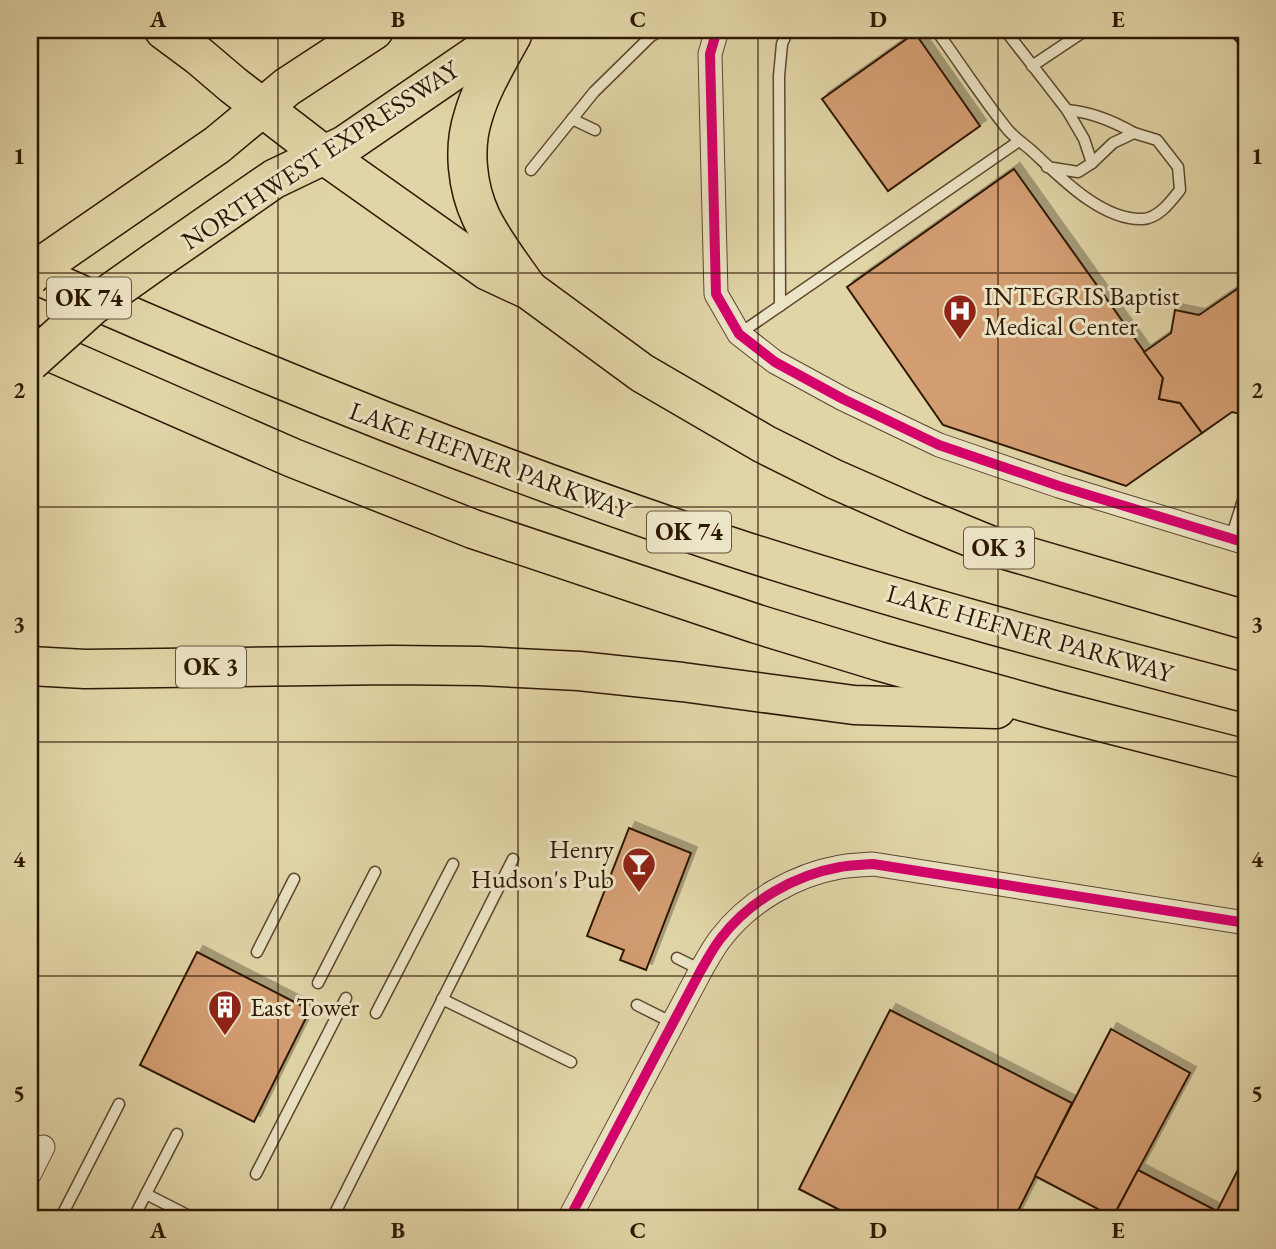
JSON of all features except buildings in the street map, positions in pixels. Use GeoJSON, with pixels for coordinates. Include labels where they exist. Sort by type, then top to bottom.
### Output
{"type":"FeatureCollection","features":[{"type":"Feature","properties":{"kind":"highway"},"geometry":{"type":"LineString","coordinates":[[164,30],[261,107]]}},
{"type":"Feature","properties":{"kind":"highway"},"geometry":{"type":"LineString","coordinates":[[30,274],[217,145],[286,87],[374,30]]}},
{"type":"Feature","properties":{"kind":"highway"},"geometry":{"type":"LineString","coordinates":[[514,30],[483,89],[472,119],[467,155],[471,187],[481,216],[529,290]]}},
{"type":"Feature","properties":{"kind":"highway","name":"NORTHWEST EXPRESSWAY"},"geometry":{"type":"LineString","coordinates":[[30,362],[92,306],[274,179],[345,145],[514,30]]}},
{"type":"Feature","properties":{"kind":"highway","name":"OK 3"},"geometry":{"type":"LineString","coordinates":[[261,107],[488,271],[529,290],[642,373],[764,443],[834,478],[992,546],[1246,620]]}},
{"type":"Feature","properties":{"kind":"highway","name":"LAKE HEFNER PARKWAY"},"geometry":{"type":"LineString","coordinates":[[30,274],[380,420],[600,502],[748,552],[1030,636],[1246,693]]}},
{"type":"Feature","properties":{"kind":"highway","name":"OK 74"},"geometry":{"type":"LineString","coordinates":[[30,344],[293,458],[474,528],[757,624],[1054,710]]}},
{"type":"Feature","properties":{"kind":"highway","name":"OK 3"},"geometry":{"type":"LineString","coordinates":[[30,666],[85,669],[392,664],[579,671],[682,681],[854,705],[1054,710],[1246,759]]}},
{"type":"Feature","properties":{"kind":"street"},"geometry":{"type":"LineString","coordinates":[[717,30],[710,54],[716,294],[739,334],[775,362],[843,399],[939,444],[1059,486],[1239,540]]}},
{"type":"Feature","properties":{"kind":"street"},"geometry":{"type":"LineString","coordinates":[[569,1219],[720,938],[762,899],[809,876],[841,867],[873,864],[1246,923]]}},
{"type":"Feature","properties":{"kind":"street"},"geometry":{"type":"LineString","coordinates":[[30,1173],[43,1147]]}},
{"type":"Feature","properties":{"kind":"lane"},"geometry":{"type":"LineString","coordinates":[[531,170],[594,92],[651,36],[662,30]]}},
{"type":"Feature","properties":{"kind":"lane"},"geometry":{"type":"LineString","coordinates":[[780,306],[779,76],[782,44],[788,30]]}},
{"type":"Feature","properties":{"kind":"lane"},"geometry":{"type":"LineString","coordinates":[[936,30],[1009,131],[1072,188],[1102,208],[1121,216],[1146,220],[1165,209],[1180,190],[1178,167],[1157,140],[1134,133],[1115,122],[1081,111],[1067,110]]}},
{"type":"Feature","properties":{"kind":"lane"},"geometry":{"type":"LineString","coordinates":[[1004,30],[1067,110],[1084,139],[1093,163]]}},
{"type":"Feature","properties":{"kind":"lane"},"geometry":{"type":"LineString","coordinates":[[1032,66],[1086,30]]}},
{"type":"Feature","properties":{"kind":"lane"},"geometry":{"type":"LineString","coordinates":[[572,119],[595,130]]}},
{"type":"Feature","properties":{"kind":"lane"},"geometry":{"type":"LineString","coordinates":[[1047,167],[1078,172],[1093,163],[1113,143],[1134,133]]}},
{"type":"Feature","properties":{"kind":"lane"},"geometry":{"type":"LineString","coordinates":[[739,334],[1019,141]]}},
{"type":"Feature","properties":{"kind":"lane"},"geometry":{"type":"LineString","coordinates":[[1239,540],[1246,491]]}},
{"type":"Feature","properties":{"kind":"lane"},"geometry":{"type":"LineString","coordinates":[[331,1219],[513,859]]}},
{"type":"Feature","properties":{"kind":"lane"},"geometry":{"type":"LineString","coordinates":[[376,1013],[453,864]]}},
{"type":"Feature","properties":{"kind":"lane"},"geometry":{"type":"LineString","coordinates":[[318,983],[375,872]]}},
{"type":"Feature","properties":{"kind":"lane"},"geometry":{"type":"LineString","coordinates":[[257,952],[295,879]]}},
{"type":"Feature","properties":{"kind":"lane"},"geometry":{"type":"LineString","coordinates":[[677,958],[701,970]]}},
{"type":"Feature","properties":{"kind":"lane"},"geometry":{"type":"LineString","coordinates":[[256,1174],[346,998]]}},
{"type":"Feature","properties":{"kind":"lane"},"geometry":{"type":"LineString","coordinates":[[442,999],[571,1062]]}},
{"type":"Feature","properties":{"kind":"lane"},"geometry":{"type":"LineString","coordinates":[[637,1005],[673,1023]]}},
{"type":"Feature","properties":{"kind":"lane"},"geometry":{"type":"LineString","coordinates":[[60,1219],[119,1104]]}},
{"type":"Feature","properties":{"kind":"lane"},"geometry":{"type":"LineString","coordinates":[[134,1219],[177,1134]]}},
{"type":"Feature","properties":{"kind":"lane"},"geometry":{"type":"LineString","coordinates":[[146,1194],[195,1219]]}},
{"type":"Feature","properties":{"kind":"cycle path"},"geometry":{"type":"LineString","coordinates":[[717,30],[710,54],[716,294],[739,334],[775,362],[843,399],[939,445],[1059,486],[1246,543]]}},
{"type":"Feature","properties":{"kind":"cycle path"},"geometry":{"type":"LineString","coordinates":[[569,1219],[715,946],[732,925],[759,901],[806,876],[844,866],[873,864],[1246,923]]}},
{"type":"Feature","properties":{"kind":"place","name":"INTEGRIS Baptist Medical Center"},"geometry":{"type":"Point","coordinates":[960,341]}},
{"type":"Feature","properties":{"kind":"place","name":"Henry Hudson's Pub"},"geometry":{"type":"Point","coordinates":[639,894]}},
{"type":"Feature","properties":{"kind":"place","name":"East Tower"},"geometry":{"type":"Point","coordinates":[225,1037]}}]}
